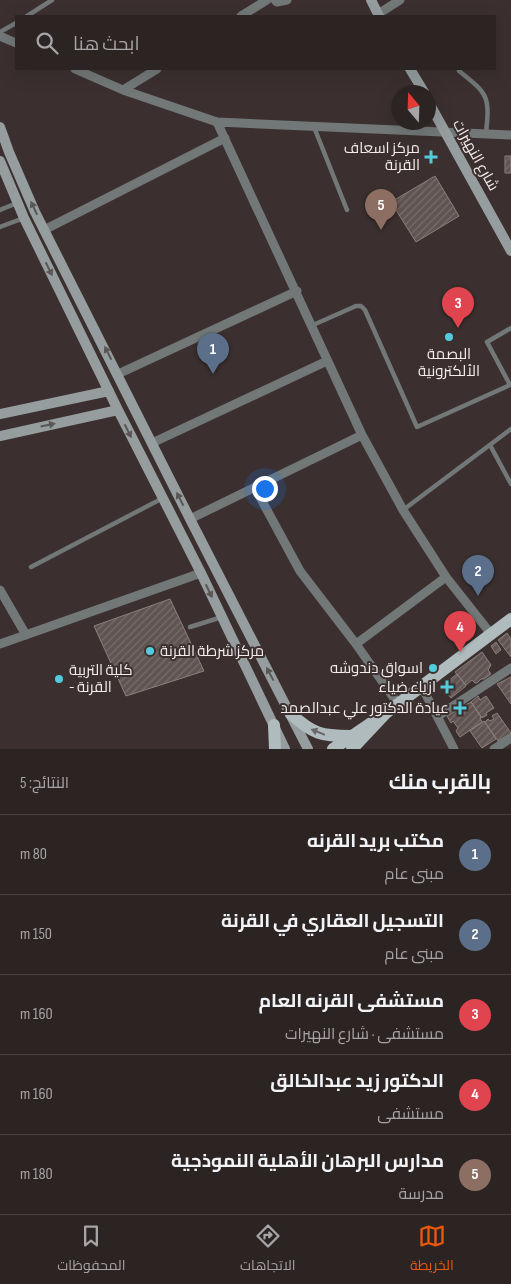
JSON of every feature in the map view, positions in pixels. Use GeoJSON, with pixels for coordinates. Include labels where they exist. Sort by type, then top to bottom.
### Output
{"type":"FeatureCollection","features":[{"type":"Feature","properties":{"kind":"main road"},"geometry":{"type":"LineString","coordinates":[[371,0],[378,15]]}},
{"type":"Feature","properties":{"kind":"main road"},"geometry":{"type":"LineString","coordinates":[[411,70],[420,85]]}},
{"type":"Feature","properties":{"kind":"main road","name":"شارع النهيرات"},"geometry":{"type":"LineString","coordinates":[[436,114],[511,251]]}},
{"type":"Feature","properties":{"kind":"main road"},"geometry":{"type":"LineString","coordinates":[[0,127],[9,152],[44,230],[308,749]]}},
{"type":"Feature","properties":{"kind":"main road"},"geometry":{"type":"LineString","coordinates":[[0,161],[24,218],[118,410],[201,573],[285,749]]}},
{"type":"Feature","properties":{"kind":"main road"},"geometry":{"type":"LineString","coordinates":[[0,414],[109,391]]}},
{"type":"Feature","properties":{"kind":"main road"},"geometry":{"type":"LineString","coordinates":[[0,436],[118,410]]}},
{"type":"Feature","properties":{"kind":"main road"},"geometry":{"type":"LineString","coordinates":[[333,749],[351,743],[386,713],[511,620]]}},
{"type":"Feature","properties":{"kind":"main road"},"geometry":{"type":"LineString","coordinates":[[291,714],[304,726],[325,736],[351,743]]}},
{"type":"Feature","properties":{"kind":"main road"},"geometry":{"type":"LineString","coordinates":[[274,725],[275,749]]}},
{"type":"Feature","properties":{"kind":"street"},"geometry":{"type":"LineString","coordinates":[[243,15],[267,0]]}},
{"type":"Feature","properties":{"kind":"street"},"geometry":{"type":"LineString","coordinates":[[275,0],[276,2],[282,2],[287,0]]}},
{"type":"Feature","properties":{"kind":"street"},"geometry":{"type":"LineString","coordinates":[[378,15],[400,0]]}},
{"type":"Feature","properties":{"kind":"street"},"geometry":{"type":"LineString","coordinates":[[0,36],[15,43]]}},
{"type":"Feature","properties":{"kind":"street"},"geometry":{"type":"LineString","coordinates":[[77,70],[123,90],[217,122],[511,136]]}},
{"type":"Feature","properties":{"kind":"street"},"geometry":{"type":"LineString","coordinates":[[123,90],[155,70]]}},
{"type":"Feature","properties":{"kind":"street"},"geometry":{"type":"LineString","coordinates":[[217,122],[313,325],[327,361],[362,435],[403,510],[446,576],[492,634]]}},
{"type":"Feature","properties":{"kind":"street"},"geometry":{"type":"LineString","coordinates":[[44,230],[225,138]]}},
{"type":"Feature","properties":{"kind":"street"},"geometry":{"type":"LineString","coordinates":[[118,374],[297,291]]}},
{"type":"Feature","properties":{"kind":"street"},"geometry":{"type":"LineString","coordinates":[[152,443],[327,361]]}},
{"type":"Feature","properties":{"kind":"street"},"geometry":{"type":"LineString","coordinates":[[190,519],[362,435]]}},
{"type":"Feature","properties":{"kind":"street"},"geometry":{"type":"LineString","coordinates":[[255,488],[300,571],[356,644],[398,704]]}},
{"type":"Feature","properties":{"kind":"street"},"geometry":{"type":"LineString","coordinates":[[0,644],[201,573]]}},
{"type":"Feature","properties":{"kind":"street"},"geometry":{"type":"LineString","coordinates":[[356,644],[446,576]]}},
{"type":"Feature","properties":{"kind":"street"},"geometry":{"type":"LineString","coordinates":[[0,590],[26,634]]}},
{"type":"Feature","properties":{"kind":"street"},"geometry":{"type":"LineString","coordinates":[[438,716],[511,668]]}},
{"type":"Feature","properties":{"kind":"street"},"geometry":{"type":"LineString","coordinates":[[422,686],[454,749]]}},
{"type":"Feature","properties":{"kind":"street"},"geometry":{"type":"LineString","coordinates":[[494,749],[511,738]]}},
{"type":"Feature","properties":{"kind":"lane"},"geometry":{"type":"LineString","coordinates":[[29,15],[52,0]]}},
{"type":"Feature","properties":{"kind":"lane"},"geometry":{"type":"LineString","coordinates":[[0,32],[15,24]]}},
{"type":"Feature","properties":{"kind":"lane"},"geometry":{"type":"LineString","coordinates":[[459,71],[480,88],[487,98],[486,135]]}},
{"type":"Feature","properties":{"kind":"lane"},"geometry":{"type":"LineString","coordinates":[[314,127],[347,210]]}},
{"type":"Feature","properties":{"kind":"lane"},"geometry":{"type":"LineString","coordinates":[[0,210],[17,203]]}},
{"type":"Feature","properties":{"kind":"lane"},"geometry":{"type":"LineString","coordinates":[[0,227],[24,218]]}},
{"type":"Feature","properties":{"kind":"lane"},"geometry":{"type":"LineString","coordinates":[[313,325],[356,306],[361,306],[365,310],[417,427],[510,385],[487,342],[511,328]]}},
{"type":"Feature","properties":{"kind":"lane"},"geometry":{"type":"LineString","coordinates":[[403,510],[511,429]]}},
{"type":"Feature","properties":{"kind":"lane"},"geometry":{"type":"LineString","coordinates":[[490,445],[511,484]]}},
{"type":"Feature","properties":{"kind":"lane"},"geometry":{"type":"LineString","coordinates":[[30,567],[163,498]]}},
{"type":"Feature","properties":{"kind":"lane"},"geometry":{"type":"LineString","coordinates":[[190,627],[222,617]]}},
{"type":"Feature","properties":{"kind":"building"},"geometry":{"type":"Polygon","coordinates":[[[505,156],[511,156],[511,173],[505,173],[505,156]]]}},
{"type":"Feature","properties":{"kind":"building"},"geometry":{"type":"Polygon","coordinates":[[[435,176],[459,216],[416,242],[391,202],[435,176]]]}},
{"type":"Feature","properties":{"kind":"building","name":"مركز شرطة القرنة"},"geometry":{"type":"Polygon","coordinates":[[[170,599],[204,671],[126,696],[94,626],[170,599]]]}},
{"type":"Feature","properties":{"kind":"building"},"geometry":{"type":"Polygon","coordinates":[[[507,633],[511,639],[511,657],[498,640],[507,633]]]}},
{"type":"Feature","properties":{"kind":"building"},"geometry":{"type":"Polygon","coordinates":[[[496,642],[501,650],[496,654],[491,646],[496,642]]]}},
{"type":"Feature","properties":{"kind":"building"},"geometry":{"type":"Polygon","coordinates":[[[482,652],[491,665],[488,670],[491,674],[477,683],[472,680],[466,685],[455,672],[482,652]]]}},
{"type":"Feature","properties":{"kind":"building"},"geometry":{"type":"Polygon","coordinates":[[[457,674],[466,686],[451,698],[447,693],[452,689],[447,682],[457,674]]]}},
{"type":"Feature","properties":{"kind":"building"},"geometry":{"type":"Polygon","coordinates":[[[511,677],[511,704],[497,684],[511,677]]]}},
{"type":"Feature","properties":{"kind":"building"},"geometry":{"type":"Polygon","coordinates":[[[478,696],[480,700],[486,696],[494,708],[482,718],[471,702],[478,696]]]}},
{"type":"Feature","properties":{"kind":"building"},"geometry":{"type":"Polygon","coordinates":[[[471,702],[481,717],[482,722],[460,737],[456,731],[458,728],[453,721],[451,723],[447,716],[471,702]]]}},
{"type":"Feature","properties":{"kind":"building"},"geometry":{"type":"Polygon","coordinates":[[[497,713],[511,733],[498,741],[485,722],[488,719],[490,721],[494,719],[492,716],[497,713]]]}},
{"type":"Feature","properties":{"kind":"building"},"geometry":{"type":"Polygon","coordinates":[[[484,721],[496,739],[482,748],[470,731],[484,721]]]}},
{"type":"Feature","properties":{"kind":"place","name":"مركز اسعاف القرنة"},"geometry":{"type":"Point","coordinates":[431,157]}},
{"type":"Feature","properties":{"kind":"place","name":"مدارس البرهان الأهلية النموذجية"},"geometry":{"type":"Point","coordinates":[381,230]}},
{"type":"Feature","properties":{"kind":"place","name":"مستشفى القرنه العام"},"geometry":{"type":"Point","coordinates":[458,328]}},
{"type":"Feature","properties":{"kind":"place","name":"البصمة الألكترونية"},"geometry":{"type":"Point","coordinates":[449,337]}},
{"type":"Feature","properties":{"kind":"place","name":"مكتب بريد القرنه"},"geometry":{"type":"Point","coordinates":[213,374]}},
{"type":"Feature","properties":{"kind":"place","name":"التسجيل العقاري في القرنة"},"geometry":{"type":"Point","coordinates":[478,596]}},
{"type":"Feature","properties":{"kind":"place","name":"مركز شرطة القرنة"},"geometry":{"type":"Point","coordinates":[150,651]}},
{"type":"Feature","properties":{"kind":"place","name":"الدكتور زيد عبدالخالق"},"geometry":{"type":"Point","coordinates":[460,652]}},
{"type":"Feature","properties":{"kind":"place","name":"اسواق دندوشه"},"geometry":{"type":"Point","coordinates":[433,668]}},
{"type":"Feature","properties":{"kind":"place","name":"كلية التربية - القرنة"},"geometry":{"type":"Point","coordinates":[59,679]}},
{"type":"Feature","properties":{"kind":"place","name":"ازياء ضياء"},"geometry":{"type":"Point","coordinates":[447,687]}},
{"type":"Feature","properties":{"kind":"place","name":"عيادة الدكتور علي عبدالصمد"},"geometry":{"type":"Point","coordinates":[460,708]}}]}
